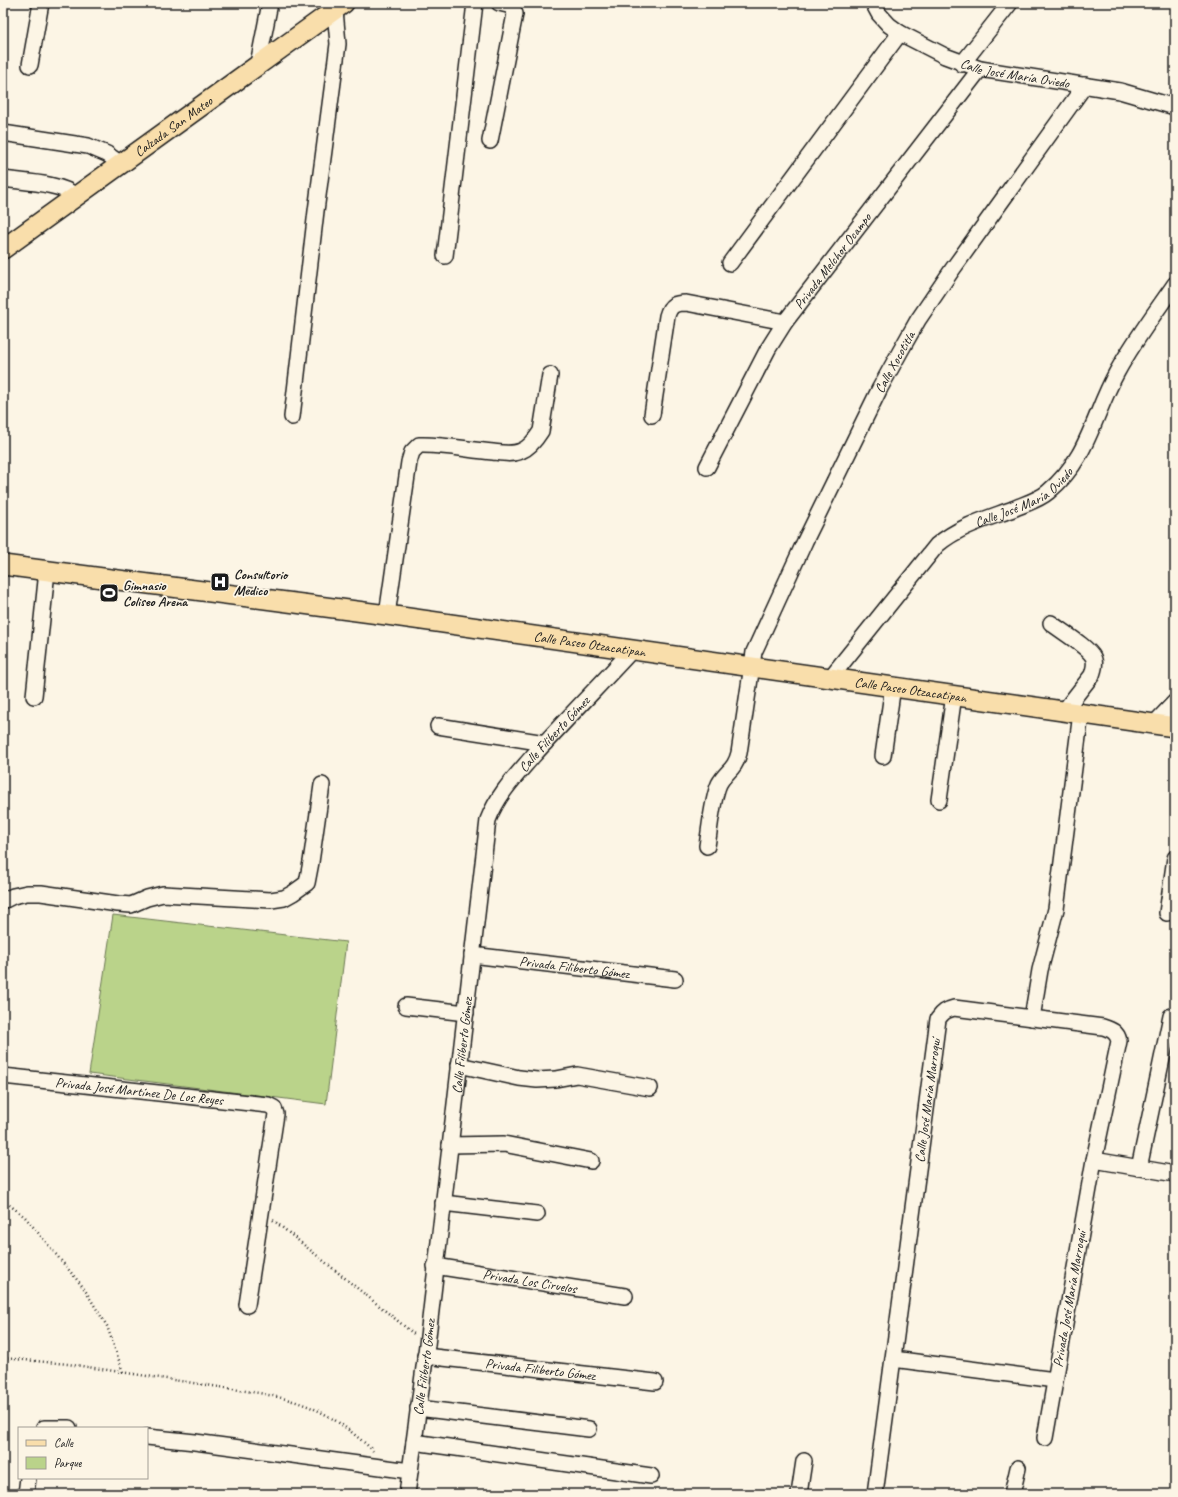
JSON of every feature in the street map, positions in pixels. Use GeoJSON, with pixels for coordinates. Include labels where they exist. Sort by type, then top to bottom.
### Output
{"type":"FeatureCollection","features":[{"type":"Feature","properties":{"kind":"main road","name":"Calzada San Mateo"},"geometry":{"type":"LineString","coordinates":[[3,250],[339,6]]}},
{"type":"Feature","properties":{"kind":"main road","name":"Calle Paseo Otzacatipan"},"geometry":{"type":"LineString","coordinates":[[3,565],[633,649],[1175,727]]}},
{"type":"Feature","properties":{"kind":"street"},"geometry":{"type":"LineString","coordinates":[[30,65],[41,3]]}},
{"type":"Feature","properties":{"kind":"street"},"geometry":{"type":"LineString","coordinates":[[258,64],[270,3]]}},
{"type":"Feature","properties":{"kind":"street"},"geometry":{"type":"LineString","coordinates":[[445,256],[475,3]]}},
{"type":"Feature","properties":{"kind":"street"},"geometry":{"type":"LineString","coordinates":[[490,142],[515,14],[512,6],[499,3]]}},
{"type":"Feature","properties":{"kind":"street","name":"Calle José María Oviedo"},"geometry":{"type":"LineString","coordinates":[[873,3],[879,14],[889,25],[900,33],[962,64],[980,69],[1120,91],[1175,107]]}},
{"type":"Feature","properties":{"kind":"street"},"geometry":{"type":"LineString","coordinates":[[962,64],[1010,3]]}},
{"type":"Feature","properties":{"kind":"street"},"geometry":{"type":"LineString","coordinates":[[292,418],[316,211],[338,44],[339,6]]}},
{"type":"Feature","properties":{"kind":"street"},"geometry":{"type":"LineString","coordinates":[[730,262],[900,33]]}},
{"type":"Feature","properties":{"kind":"street","name":"Privada Melchor Ocampo"},"geometry":{"type":"LineString","coordinates":[[707,467],[768,349],[786,322],[980,69]]}},
{"type":"Feature","properties":{"kind":"street","name":"Calle Xocotitla"},"geometry":{"type":"LineString","coordinates":[[707,846],[716,792],[725,775],[736,763],[739,753],[754,652],[805,541],[900,350],[952,270],[1086,85]]}},
{"type":"Feature","properties":{"kind":"street"},"geometry":{"type":"LineString","coordinates":[[3,133],[88,146],[107,154],[120,164]]}},
{"type":"Feature","properties":{"kind":"street"},"geometry":{"type":"LineString","coordinates":[[3,179],[67,189],[76,196]]}},
{"type":"Feature","properties":{"kind":"street","name":"Calle José María Oviedo"},"geometry":{"type":"LineString","coordinates":[[831,677],[937,545],[950,534],[964,527],[1025,504],[1047,493],[1065,477],[1089,438],[1116,373],[1175,284]]}},
{"type":"Feature","properties":{"kind":"street"},"geometry":{"type":"LineString","coordinates":[[652,415],[668,310],[672,305],[677,303],[686,303],[786,322]]}},
{"type":"Feature","properties":{"kind":"street"},"geometry":{"type":"LineString","coordinates":[[387,615],[408,462],[412,452],[419,445],[432,444],[502,453],[515,453],[523,450],[541,431],[550,375]]}},
{"type":"Feature","properties":{"kind":"street"},"geometry":{"type":"LineString","coordinates":[[34,696],[47,571]]}},
{"type":"Feature","properties":{"kind":"street"},"geometry":{"type":"LineString","coordinates":[[1032,1018],[1040,970],[1056,909],[1072,712],[1095,668],[1093,656],[1088,650],[1051,623]]}},
{"type":"Feature","properties":{"kind":"street","name":"Calle Filiberto Gómez"},"geometry":{"type":"LineString","coordinates":[[407,1494],[426,1350],[488,820],[493,806],[501,793],[545,743],[633,649]]}},
{"type":"Feature","properties":{"kind":"street"},"geometry":{"type":"LineString","coordinates":[[883,756],[893,686]]}},
{"type":"Feature","properties":{"kind":"street"},"geometry":{"type":"LineString","coordinates":[[939,800],[954,694]]}},
{"type":"Feature","properties":{"kind":"street"},"geometry":{"type":"LineString","coordinates":[[1155,724],[1175,702]]}},
{"type":"Feature","properties":{"kind":"street"},"geometry":{"type":"LineString","coordinates":[[438,726],[545,743]]}},
{"type":"Feature","properties":{"kind":"street"},"geometry":{"type":"LineString","coordinates":[[3,901],[13,896],[26,893],[41,893],[130,905],[147,898],[163,894],[271,900],[284,898],[293,893],[306,882],[311,862],[322,785]]}},
{"type":"Feature","properties":{"kind":"street"},"geometry":{"type":"LineString","coordinates":[[1167,913],[1175,858]]}},
{"type":"Feature","properties":{"kind":"street","name":"Privada Filiberto Gómez"},"geometry":{"type":"LineString","coordinates":[[472,955],[675,979]]}},
{"type":"Feature","properties":{"kind":"street"},"geometry":{"type":"LineString","coordinates":[[406,1006],[466,1013]]}},
{"type":"Feature","properties":{"kind":"street","name":"Calle José María Marroquí"},"geometry":{"type":"LineString","coordinates":[[875,1494],[938,1019],[942,1013],[946,1010],[954,1008],[1103,1028],[1115,1032],[1119,1041],[1094,1160]]}},
{"type":"Feature","properties":{"kind":"street"},"geometry":{"type":"LineString","coordinates":[[1139,1168],[1171,1016]]}},
{"type":"Feature","properties":{"kind":"street"},"geometry":{"type":"LineString","coordinates":[[459,1065],[519,1078],[544,1080],[577,1075],[650,1088]]}},
{"type":"Feature","properties":{"kind":"street","name":"Privada José Martínez De Los Reyes"},"geometry":{"type":"LineString","coordinates":[[3,1076],[268,1105],[274,1108],[276,1114],[262,1211]]}},
{"type":"Feature","properties":{"kind":"street"},"geometry":{"type":"LineString","coordinates":[[450,1145],[504,1144],[591,1161]]}},
{"type":"Feature","properties":{"kind":"street"},"geometry":{"type":"LineString","coordinates":[[1094,1160],[1175,1174]]}},
{"type":"Feature","properties":{"kind":"street","name":"Privada José María Marroquí"},"geometry":{"type":"LineString","coordinates":[[1045,1438],[1094,1160]]}},
{"type":"Feature","properties":{"kind":"street"},"geometry":{"type":"LineString","coordinates":[[443,1203],[537,1214]]}},
{"type":"Feature","properties":{"kind":"street"},"geometry":{"type":"LineString","coordinates":[[247,1306],[262,1211]]}},
{"type":"Feature","properties":{"kind":"street","name":"Privada Los Ciruelos"},"geometry":{"type":"LineString","coordinates":[[435,1266],[625,1296]]}},
{"type":"Feature","properties":{"kind":"street","name":"Privada Filiberto Gómez"},"geometry":{"type":"LineString","coordinates":[[426,1350],[656,1382]]}},
{"type":"Feature","properties":{"kind":"street"},"geometry":{"type":"LineString","coordinates":[[894,1359],[1055,1380]]}},
{"type":"Feature","properties":{"kind":"street"},"geometry":{"type":"LineString","coordinates":[[418,1408],[589,1429]]}},
{"type":"Feature","properties":{"kind":"street"},"geometry":{"type":"LineString","coordinates":[[148,1437],[196,1442],[410,1471]]}},
{"type":"Feature","properties":{"kind":"street"},"geometry":{"type":"LineString","coordinates":[[414,1442],[651,1476]]}},
{"type":"Feature","properties":{"kind":"street"},"geometry":{"type":"LineString","coordinates":[[799,1494],[804,1461]]}},
{"type":"Feature","properties":{"kind":"street"},"geometry":{"type":"LineString","coordinates":[[1012,1494],[1018,1468]]}},
{"type":"Feature","properties":{"kind":"street"},"geometry":{"type":"LineString","coordinates":[[26,1494],[28,1479]]}},
{"type":"Feature","properties":{"kind":"path"},"geometry":{"type":"LineString","coordinates":[[3,1200],[25,1217],[83,1287],[107,1326],[123,1372]]}},
{"type":"Feature","properties":{"kind":"path"},"geometry":{"type":"LineString","coordinates":[[262,1211],[426,1350]]}},
{"type":"Feature","properties":{"kind":"path"},"geometry":{"type":"LineString","coordinates":[[3,1358],[29,1359],[123,1372],[259,1392],[288,1399],[314,1408],[338,1421],[370,1448],[388,1469]]}},
{"type":"Feature","properties":{"kind":"green space"},"geometry":{"type":"Polygon","coordinates":[[[113,915],[346,942],[326,1104],[89,1074],[113,915]]]}},
{"type":"Feature","properties":{"kind":"place","name":"Consultorio Medico"},"geometry":{"type":"Point","coordinates":[220,582]}},
{"type":"Feature","properties":{"kind":"place","name":"Gimnasio Coliseo Arena"},"geometry":{"type":"Point","coordinates":[109,593]}}]}
